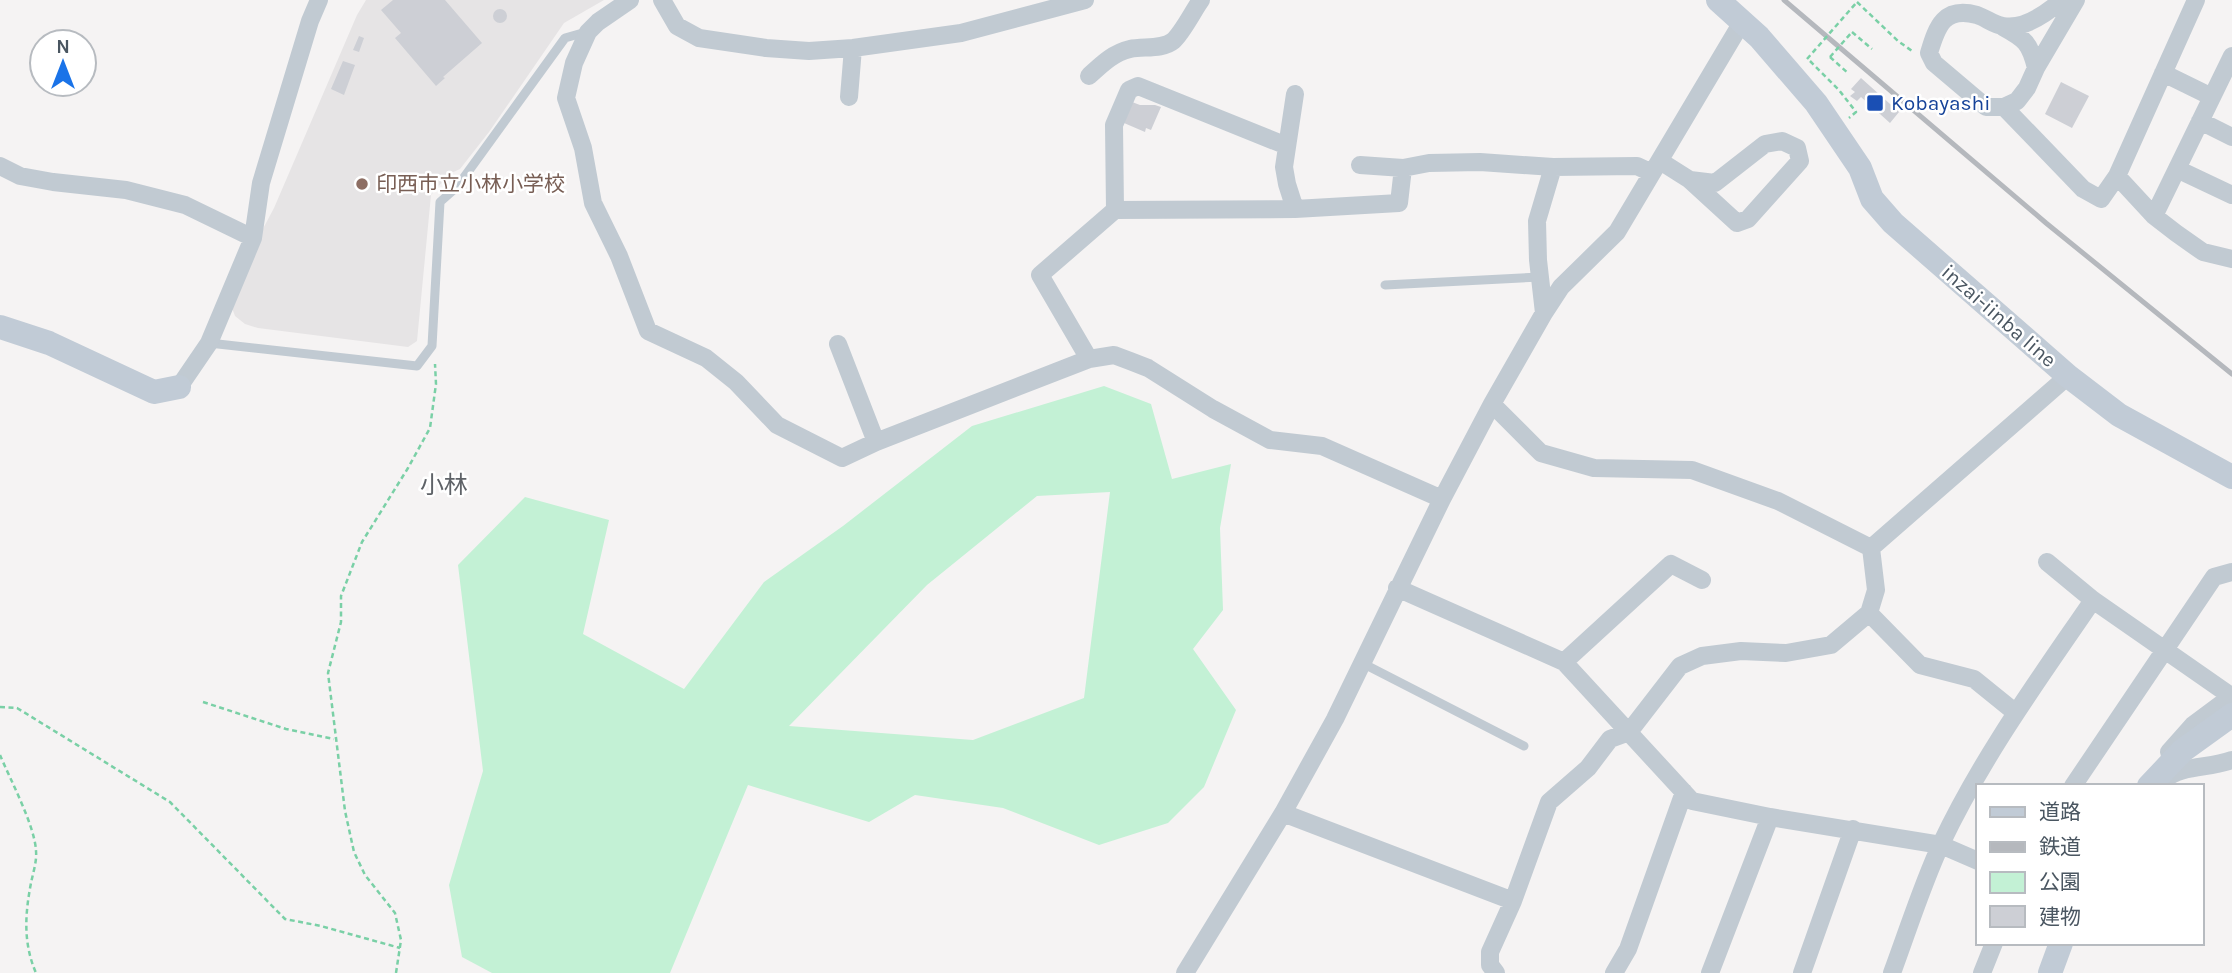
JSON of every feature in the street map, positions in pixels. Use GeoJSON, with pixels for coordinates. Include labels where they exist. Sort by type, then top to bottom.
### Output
{"type":"FeatureCollection","features":[{"type":"Feature","properties":{"kind":"main road","name":"inzai-iinba line"},"geometry":{"type":"LineString","coordinates":[[1718,0],[1783,63],[1823,112],[1860,168],[1872,199],[1881,211],[2068,376],[2119,415],[2232,478]]}},
{"type":"Feature","properties":{"kind":"main road"},"geometry":{"type":"LineString","coordinates":[[0,327],[49,343],[154,392],[179,387]]}},
{"type":"Feature","properties":{"kind":"main road"},"geometry":{"type":"LineString","coordinates":[[2152,784],[2182,751],[2232,715]]}},
{"type":"Feature","properties":{"kind":"main road"},"geometry":{"type":"LineString","coordinates":[[2050,973],[2060,945]]}},
{"type":"Feature","properties":{"kind":"street"},"geometry":{"type":"LineString","coordinates":[[179,387],[209,343],[253,238],[261,183],[310,21],[319,0]]}},
{"type":"Feature","properties":{"kind":"street"},"geometry":{"type":"LineString","coordinates":[[630,0],[588,32],[574,63],[566,98],[583,148],[593,203],[619,256],[648,331],[706,358],[736,382],[777,425],[842,458],[876,442],[1089,359],[1114,355],[1148,368],[1213,410],[1270,440],[1322,446],[1442,499]]}},
{"type":"Feature","properties":{"kind":"street"},"geometry":{"type":"LineString","coordinates":[[662,0],[677,26],[699,38],[808,51],[853,48],[961,33],[1085,0]]}},
{"type":"Feature","properties":{"kind":"street"},"geometry":{"type":"LineString","coordinates":[[1090,76],[1104,62],[1120,52],[1160,47],[1172,42],[1201,0]]}},
{"type":"Feature","properties":{"kind":"street"},"geometry":{"type":"LineString","coordinates":[[2003,27],[2025,24],[2045,14],[2062,0]]}},
{"type":"Feature","properties":{"kind":"street"},"geometry":{"type":"LineString","coordinates":[[2036,68],[2032,50],[2025,40],[1977,15],[1960,13],[1950,8],[1935,31],[1929,53],[1934,63],[1986,107],[2004,107],[2017,101],[2027,88],[2076,0]]}},
{"type":"Feature","properties":{"kind":"street"},"geometry":{"type":"LineString","coordinates":[[2004,107],[2083,189],[2101,200],[2117,176],[2196,0]]}},
{"type":"Feature","properties":{"kind":"street"},"geometry":{"type":"LineString","coordinates":[[1186,973],[1283,813],[1364,664],[1397,588],[1442,499],[1544,313],[1561,288],[1617,232],[1742,22]]}},
{"type":"Feature","properties":{"kind":"street"},"geometry":{"type":"LineString","coordinates":[[849,97],[853,48]]}},
{"type":"Feature","properties":{"kind":"street"},"geometry":{"type":"LineString","coordinates":[[2154,216],[2212,97],[2230,67]]}},
{"type":"Feature","properties":{"kind":"street"},"geometry":{"type":"LineString","coordinates":[[2163,73],[2212,97]]}},
{"type":"Feature","properties":{"kind":"street"},"geometry":{"type":"LineString","coordinates":[[1115,210],[1114,125],[1129,90],[1138,86],[1287,146]]}},
{"type":"Feature","properties":{"kind":"street"},"geometry":{"type":"LineString","coordinates":[[1295,94],[1287,146],[1286,176],[1295,209]]}},
{"type":"Feature","properties":{"kind":"street"},"geometry":{"type":"LineString","coordinates":[[2200,121],[2232,137]]}},
{"type":"Feature","properties":{"kind":"street"},"geometry":{"type":"LineString","coordinates":[[1360,165],[1403,168],[1429,163],[1553,167],[1637,166],[1656,167],[1690,180],[1715,183],[1765,144],[1782,141],[1797,148],[1800,161],[1748,219],[1737,223],[1690,180]]}},
{"type":"Feature","properties":{"kind":"street"},"geometry":{"type":"LineString","coordinates":[[0,166],[20,176],[126,190],[186,205],[253,238]]}},
{"type":"Feature","properties":{"kind":"street"},"geometry":{"type":"LineString","coordinates":[[1544,313],[1537,221],[1553,167]]}},
{"type":"Feature","properties":{"kind":"street"},"geometry":{"type":"LineString","coordinates":[[1089,359],[1040,275],[1115,210],[1295,209],[1399,203],[1403,168]]}},
{"type":"Feature","properties":{"kind":"street"},"geometry":{"type":"LineString","coordinates":[[2177,169],[2232,195]]}},
{"type":"Feature","properties":{"kind":"street"},"geometry":{"type":"LineString","coordinates":[[2117,176],[2154,216],[2203,252],[2232,259]]}},
{"type":"Feature","properties":{"kind":"street"},"geometry":{"type":"LineString","coordinates":[[838,344],[876,442]]}},
{"type":"Feature","properties":{"kind":"street"},"geometry":{"type":"LineString","coordinates":[[1871,548],[2068,376]]}},
{"type":"Feature","properties":{"kind":"street"},"geometry":{"type":"LineString","coordinates":[[1492,404],[1541,453],[1594,468],[1692,470],[1778,501],[1871,548]]}},
{"type":"Feature","properties":{"kind":"street"},"geometry":{"type":"LineString","coordinates":[[1496,973],[1490,965],[1490,952],[1513,901],[1549,802],[1588,768],[1610,739],[1629,732],[1680,666],[1702,656],[1741,650],[1786,653],[1831,645],[1869,613],[1876,590],[1871,548]]}},
{"type":"Feature","properties":{"kind":"street"},"geometry":{"type":"LineString","coordinates":[[2047,562],[2093,600],[2232,696],[2193,724],[2174,744],[2152,784]]}},
{"type":"Feature","properties":{"kind":"street"},"geometry":{"type":"LineString","coordinates":[[1564,662],[1671,564],[1702,580]]}},
{"type":"Feature","properties":{"kind":"street"},"geometry":{"type":"LineString","coordinates":[[2074,784],[2214,577],[2232,572]]}},
{"type":"Feature","properties":{"kind":"street"},"geometry":{"type":"LineString","coordinates":[[1397,588],[1564,662],[1692,801],[1770,817],[1941,845],[1976,860]]}},
{"type":"Feature","properties":{"kind":"street"},"geometry":{"type":"LineString","coordinates":[[1892,973],[1941,845],[1975,779],[2093,600]]}},
{"type":"Feature","properties":{"kind":"street"},"geometry":{"type":"LineString","coordinates":[[1869,613],[1920,665],[1974,679],[2017,713]]}},
{"type":"Feature","properties":{"kind":"street"},"geometry":{"type":"LineString","coordinates":[[2152,784],[2184,768],[2219,765],[2232,760]]}},
{"type":"Feature","properties":{"kind":"street"},"geometry":{"type":"LineString","coordinates":[[1614,973],[1628,949],[1685,792]]}},
{"type":"Feature","properties":{"kind":"street"},"geometry":{"type":"LineString","coordinates":[[1283,813],[1513,901]]}},
{"type":"Feature","properties":{"kind":"street"},"geometry":{"type":"LineString","coordinates":[[1710,973],[1770,817]]}},
{"type":"Feature","properties":{"kind":"street"},"geometry":{"type":"LineString","coordinates":[[1802,973],[1853,829]]}},
{"type":"Feature","properties":{"kind":"street"},"geometry":{"type":"LineString","coordinates":[[1982,973],[1993,945]]}},
{"type":"Feature","properties":{"kind":"lane"},"geometry":{"type":"LineString","coordinates":[[209,343],[417,366],[432,346],[440,202],[457,187],[565,38],[588,32]]}},
{"type":"Feature","properties":{"kind":"lane"},"geometry":{"type":"LineString","coordinates":[[1385,285],[1540,277]]}},
{"type":"Feature","properties":{"kind":"lane"},"geometry":{"type":"LineString","coordinates":[[1364,664],[1524,746]]}},
{"type":"Feature","properties":{"kind":"path"},"geometry":{"type":"LineString","coordinates":[[1847,119],[1856,113],[1839,90],[1807,59],[1857,2],[1898,41]]}},
{"type":"Feature","properties":{"kind":"path"},"geometry":{"type":"LineString","coordinates":[[1849,74],[1830,57],[1852,32],[1872,49]]}},
{"type":"Feature","properties":{"kind":"path"},"geometry":{"type":"LineString","coordinates":[[396,973],[401,940],[395,913],[365,875],[354,852],[345,811],[328,673],[341,622],[341,596],[362,542],[430,428],[436,384],[435,364],[425,354]]}},
{"type":"Feature","properties":{"kind":"path"},"geometry":{"type":"LineString","coordinates":[[203,702],[286,729],[336,740]]}},
{"type":"Feature","properties":{"kind":"path"},"geometry":{"type":"LineString","coordinates":[[0,707],[17,708],[170,802],[285,919],[400,948]]}},
{"type":"Feature","properties":{"kind":"path"},"geometry":{"type":"LineString","coordinates":[[0,755],[32,831],[37,852],[27,902],[26,926],[29,957],[36,973]]}},
{"type":"Feature","properties":{"kind":"shaded area","name":"印西市立小林小学校"},"geometry":{"type":"Polygon","coordinates":[[[366,0],[604,0],[564,23],[489,132],[460,169],[449,174],[431,195],[417,341],[408,347],[258,328],[245,324],[235,316],[232,308],[257,240],[274,208],[357,15],[366,0]]]}},
{"type":"Feature","properties":{"kind":"green space"},"geometry":{"type":"Polygon","coordinates":[[[1104,386],[1151,404],[1172,479],[1231,464],[1220,528],[1223,610],[1193,649],[1236,710],[1204,787],[1168,823],[1099,845],[1003,808],[915,795],[869,822],[748,785],[670,973],[492,973],[462,957],[449,885],[483,771],[458,565],[525,497],[609,520],[583,634],[684,689],[764,582],[843,526],[972,426],[1104,386]],[[1110,492],[1037,496],[927,585],[789,726],[973,740],[1084,698],[1110,492]]]}},
{"type":"Feature","properties":{"kind":"building"},"geometry":{"type":"Polygon","coordinates":[[[393,0],[445,0],[482,43],[436,86],[395,38],[401,33],[381,10],[393,0]]]}},
{"type":"Feature","properties":{"kind":"building"},"geometry":{"type":"Polygon","coordinates":[[[497,9],[503,9],[507,16],[503,23],[497,23],[493,19],[493,13],[497,9]]]}},
{"type":"Feature","properties":{"kind":"building"},"geometry":{"type":"Polygon","coordinates":[[[359,36],[364,38],[359,52],[353,50],[359,36]]]}},
{"type":"Feature","properties":{"kind":"building"},"geometry":{"type":"Polygon","coordinates":[[[343,61],[355,65],[344,95],[331,89],[343,61]]]}},
{"type":"Feature","properties":{"kind":"building"},"geometry":{"type":"Polygon","coordinates":[[[1861,78],[1899,112],[1890,123],[1861,97],[1857,101],[1850,96],[1855,92],[1851,89],[1861,78]]]}},
{"type":"Feature","properties":{"kind":"building"},"geometry":{"type":"Polygon","coordinates":[[[2061,82],[2089,96],[2072,128],[2045,114],[2061,82]]]}},
{"type":"Feature","properties":{"kind":"building"},"geometry":{"type":"Polygon","coordinates":[[[1132,102],[1161,107],[1151,130],[1146,128],[1145,132],[1124,123],[1132,102]]]}},
{"type":"Feature","properties":{"kind":"railway"},"geometry":{"type":"LineString","coordinates":[[1784,0],[2046,223],[2232,374]]}},
{"type":"Feature","properties":{"kind":"place","name":"Kobayashi"},"geometry":{"type":"Point","coordinates":[1875,103]}},
{"type":"Feature","properties":{"kind":"place","name":"印西市立小林小学校"},"geometry":{"type":"Point","coordinates":[362,184]}},
{"type":"Feature","properties":{"kind":"district","name":"小林"},"geometry":{"type":"Point","coordinates":[444,485]}}]}
